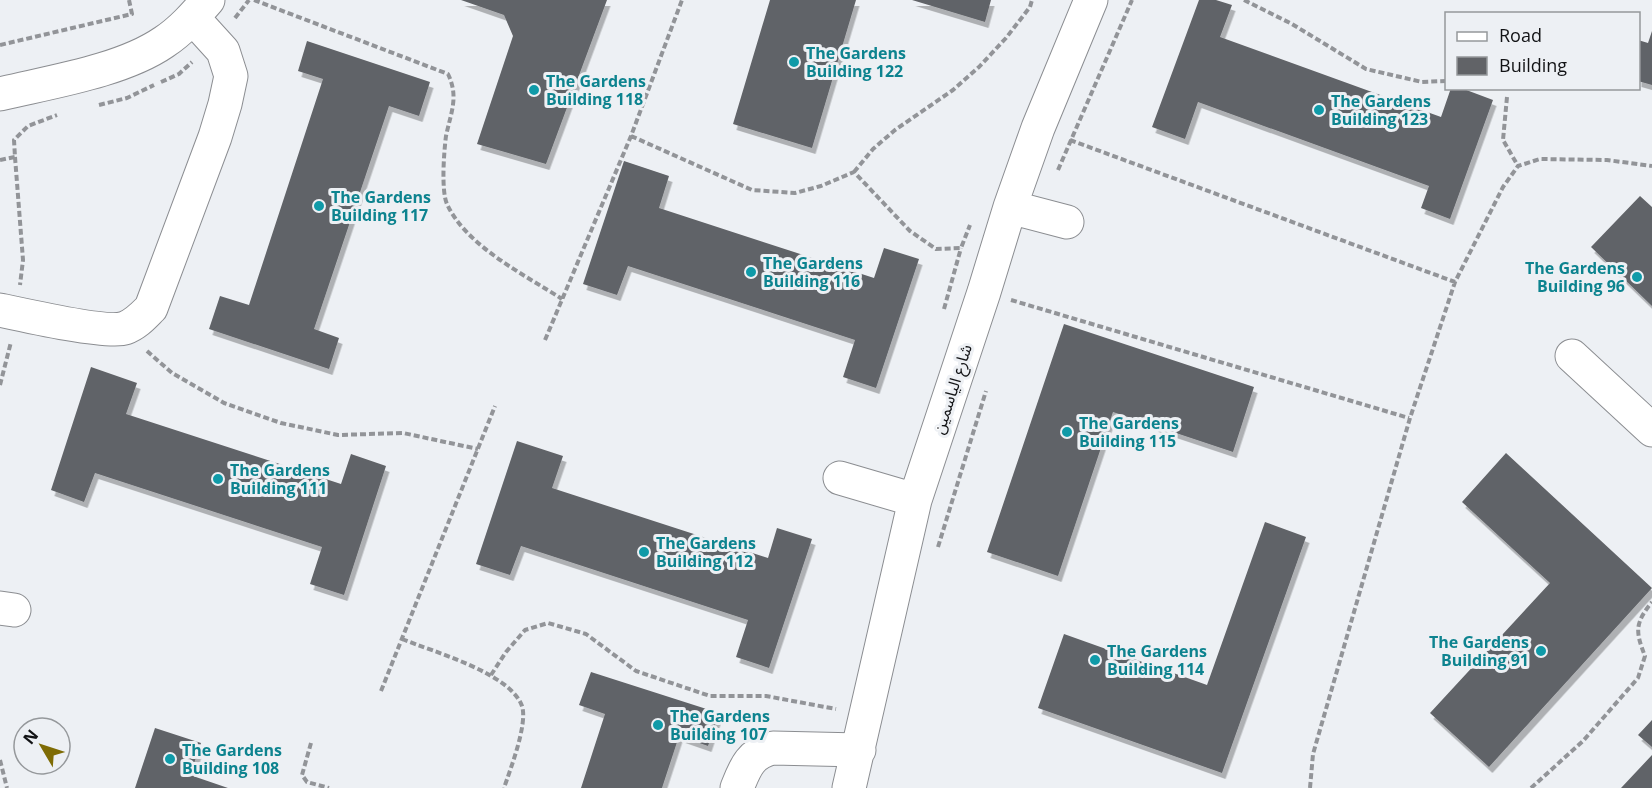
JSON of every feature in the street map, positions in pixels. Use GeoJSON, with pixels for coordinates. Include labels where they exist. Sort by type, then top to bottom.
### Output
{"type":"FeatureCollection","features":[{"type":"Feature","properties":{"kind":"street","name":"شارع الياسمين"},"geometry":{"type":"LineString","coordinates":[[854,787],[866,714],[915,500],[1006,299],[1010,207],[1038,128],[1091,0]]}},
{"type":"Feature","properties":{"kind":"street"},"geometry":{"type":"LineString","coordinates":[[0,94],[96,71],[141,55],[164,42],[200,9],[223,51],[231,76],[215,137],[151,308],[137,322],[123,329],[104,329],[9,312]]}},
{"type":"Feature","properties":{"kind":"street"},"geometry":{"type":"LineString","coordinates":[[1010,207],[1067,222]]}},
{"type":"Feature","properties":{"kind":"street"},"geometry":{"type":"LineString","coordinates":[[1572,356],[1652,430]]}},
{"type":"Feature","properties":{"kind":"street"},"geometry":{"type":"LineString","coordinates":[[840,478],[915,500]]}},
{"type":"Feature","properties":{"kind":"street"},"geometry":{"type":"LineString","coordinates":[[737,788],[745,767],[754,756],[763,750],[773,748],[859,750]]}},
{"type":"Feature","properties":{"kind":"path"},"geometry":{"type":"LineString","coordinates":[[0,45],[132,14],[129,0]]}},
{"type":"Feature","properties":{"kind":"path"},"geometry":{"type":"LineString","coordinates":[[254,0],[448,74],[454,86],[454,99],[446,138],[444,163],[446,202],[462,229],[483,247],[562,299]]}},
{"type":"Feature","properties":{"kind":"path"},"geometry":{"type":"LineString","coordinates":[[545,340],[631,136],[682,0]]}},
{"type":"Feature","properties":{"kind":"path"},"geometry":{"type":"LineString","coordinates":[[631,136],[752,190],[795,193],[821,186],[854,172],[895,130],[953,90],[1006,38],[1030,7],[1032,0]]}},
{"type":"Feature","properties":{"kind":"path"},"geometry":{"type":"LineString","coordinates":[[1057,172],[1132,0]]}},
{"type":"Feature","properties":{"kind":"path"},"geometry":{"type":"LineString","coordinates":[[1244,0],[1292,24],[1366,69],[1422,82],[1445,81]]}},
{"type":"Feature","properties":{"kind":"path"},"geometry":{"type":"LineString","coordinates":[[1507,97],[1503,140],[1518,166]]}},
{"type":"Feature","properties":{"kind":"path"},"geometry":{"type":"LineString","coordinates":[[1038,128],[1455,282]]}},
{"type":"Feature","properties":{"kind":"path"},"geometry":{"type":"LineString","coordinates":[[0,385],[9,312],[23,260],[15,157]]}},
{"type":"Feature","properties":{"kind":"path"},"geometry":{"type":"LineString","coordinates":[[1310,788],[1313,754],[1410,418],[1455,282],[1503,187],[1518,166],[1540,159],[1606,160],[1652,166]]}},
{"type":"Feature","properties":{"kind":"path"},"geometry":{"type":"LineString","coordinates":[[854,172],[910,231],[936,249],[961,248],[972,219]]}},
{"type":"Feature","properties":{"kind":"path"},"geometry":{"type":"LineString","coordinates":[[1006,299],[1410,418]]}},
{"type":"Feature","properties":{"kind":"path"},"geometry":{"type":"LineString","coordinates":[[123,329],[171,373],[224,404],[269,419],[338,435],[403,433],[478,449]]}},
{"type":"Feature","properties":{"kind":"path"},"geometry":{"type":"LineString","coordinates":[[937,550],[987,386]]}},
{"type":"Feature","properties":{"kind":"path"},"geometry":{"type":"LineString","coordinates":[[381,691],[495,406]]}},
{"type":"Feature","properties":{"kind":"path"},"geometry":{"type":"LineString","coordinates":[[1531,788],[1583,741],[1638,678],[1645,656],[1637,636],[1643,614],[1652,602]]}},
{"type":"Feature","properties":{"kind":"path"},"geometry":{"type":"LineString","coordinates":[[491,675],[506,652],[525,630],[548,623],[586,634],[636,671],[710,696],[766,696],[866,714]]}},
{"type":"Feature","properties":{"kind":"path"},"geometry":{"type":"LineString","coordinates":[[402,639],[491,675],[507,686],[522,707],[520,739],[504,788]]}},
{"type":"Feature","properties":{"kind":"path"},"geometry":{"type":"LineString","coordinates":[[311,743],[302,775],[307,782],[330,788]]}},
{"type":"Feature","properties":{"kind":"path"},"geometry":{"type":"LineString","coordinates":[[0,760],[7,788]]}},
{"type":"Feature","properties":{"kind":"building","name":"The Gardens Building 118"},"geometry":{"type":"Polygon","coordinates":[[[461,0],[607,0],[546,164],[477,144],[513,36],[504,15],[461,0]]]}},
{"type":"Feature","properties":{"kind":"building","name":"The Gardens Building 122"},"geometry":{"type":"Polygon","coordinates":[[[770,0],[856,0],[812,148],[733,124],[770,0]]]}},
{"type":"Feature","properties":{"kind":"building","name":"The Gardens Building 122"},"geometry":{"type":"Polygon","coordinates":[[[912,0],[991,0],[985,22],[912,0]]]}},
{"type":"Feature","properties":{"kind":"building","name":"The Gardens Building 123"},"geometry":{"type":"Polygon","coordinates":[[[1199,0],[1216,0],[1232,5],[1220,37],[1441,117],[1450,90],[1466,90],[1493,100],[1450,219],[1421,208],[1429,186],[1198,102],[1185,139],[1152,127],[1199,0]]]}},
{"type":"Feature","properties":{"kind":"building"},"geometry":{"type":"Polygon","coordinates":[[[1652,31],[1652,85],[1640,82],[1640,41],[1648,43],[1652,31]]]}},
{"type":"Feature","properties":{"kind":"building","name":"The Gardens Building 117"},"geometry":{"type":"Polygon","coordinates":[[[307,41],[430,82],[419,116],[389,106],[314,329],[339,338],[329,369],[209,329],[220,296],[249,305],[323,79],[298,71],[307,41]]]}},
{"type":"Feature","properties":{"kind":"building","name":"The Gardens Building 116"},"geometry":{"type":"Polygon","coordinates":[[[624,161],[669,176],[659,208],[874,278],[884,248],[919,259],[876,388],[843,377],[855,340],[628,266],[617,295],[583,284],[624,161]]]}},
{"type":"Feature","properties":{"kind":"building","name":"The Gardens Building 96"},"geometry":{"type":"Polygon","coordinates":[[[1640,196],[1652,207],[1652,306],[1591,247],[1640,196]]]}},
{"type":"Feature","properties":{"kind":"building","name":"The Gardens Building 115"},"geometry":{"type":"Polygon","coordinates":[[[1064,324],[1254,387],[1233,452],[1113,412],[1058,576],[987,552],[1064,324]]]}},
{"type":"Feature","properties":{"kind":"building","name":"The Gardens Building 111"},"geometry":{"type":"Polygon","coordinates":[[[91,367],[137,383],[126,414],[341,484],[351,454],[386,466],[344,595],[310,584],[322,547],[95,473],[84,502],[51,490],[91,367]]]}},
{"type":"Feature","properties":{"kind":"building","name":"The Gardens Building 112"},"geometry":{"type":"Polygon","coordinates":[[[517,441],[563,456],[552,488],[768,558],[777,528],[812,539],[769,668],[736,657],[748,620],[521,546],[510,575],[476,564],[517,441]]]}},
{"type":"Feature","properties":{"kind":"building","name":"The Gardens Building 91"},"geometry":{"type":"Polygon","coordinates":[[[1506,453],[1652,588],[1489,767],[1430,713],[1550,583],[1462,502],[1506,453]]]}},
{"type":"Feature","properties":{"kind":"building","name":"The Gardens Building 114"},"geometry":{"type":"Polygon","coordinates":[[[1265,522],[1306,537],[1222,773],[1038,708],[1064,634],[1207,685],[1265,522]]]}},
{"type":"Feature","properties":{"kind":"building","name":"The Gardens Building 107"},"geometry":{"type":"Polygon","coordinates":[[[591,672],[719,713],[708,746],[679,736],[662,788],[581,788],[605,714],[579,705],[591,672]]]}},
{"type":"Feature","properties":{"kind":"building"},"geometry":{"type":"Polygon","coordinates":[[[1652,720],[1652,747],[1638,735],[1652,720]]]}},
{"type":"Feature","properties":{"kind":"building","name":"The Gardens Building 108"},"geometry":{"type":"Polygon","coordinates":[[[155,728],[201,743],[190,775],[228,788],[135,788],[155,728]]]}},
{"type":"Feature","properties":{"kind":"building"},"geometry":{"type":"Polygon","coordinates":[[[1652,755],[1652,788],[1621,788],[1652,755]]]}},
{"type":"Feature","properties":{"kind":"place","name":"The Gardens Building 122"},"geometry":{"type":"Point","coordinates":[794,62]}},
{"type":"Feature","properties":{"kind":"place","name":"The Gardens Building 118"},"geometry":{"type":"Point","coordinates":[534,90]}},
{"type":"Feature","properties":{"kind":"place","name":"The Gardens Building 123"},"geometry":{"type":"Point","coordinates":[1319,110]}},
{"type":"Feature","properties":{"kind":"place","name":"The Gardens Building 117"},"geometry":{"type":"Point","coordinates":[319,206]}},
{"type":"Feature","properties":{"kind":"place","name":"The Gardens Building 116"},"geometry":{"type":"Point","coordinates":[751,272]}},
{"type":"Feature","properties":{"kind":"place","name":"The Gardens Building 96"},"geometry":{"type":"Point","coordinates":[1637,277]}},
{"type":"Feature","properties":{"kind":"place","name":"The Gardens Building 115"},"geometry":{"type":"Point","coordinates":[1067,432]}},
{"type":"Feature","properties":{"kind":"place","name":"The Gardens Building 111"},"geometry":{"type":"Point","coordinates":[218,479]}},
{"type":"Feature","properties":{"kind":"place","name":"The Gardens Building 112"},"geometry":{"type":"Point","coordinates":[644,552]}},
{"type":"Feature","properties":{"kind":"place","name":"The Gardens Building 91"},"geometry":{"type":"Point","coordinates":[1541,651]}},
{"type":"Feature","properties":{"kind":"place","name":"The Gardens Building 114"},"geometry":{"type":"Point","coordinates":[1095,660]}},
{"type":"Feature","properties":{"kind":"place","name":"The Gardens Building 107"},"geometry":{"type":"Point","coordinates":[658,725]}},
{"type":"Feature","properties":{"kind":"place","name":"The Gardens Building 108"},"geometry":{"type":"Point","coordinates":[170,759]}}]}
